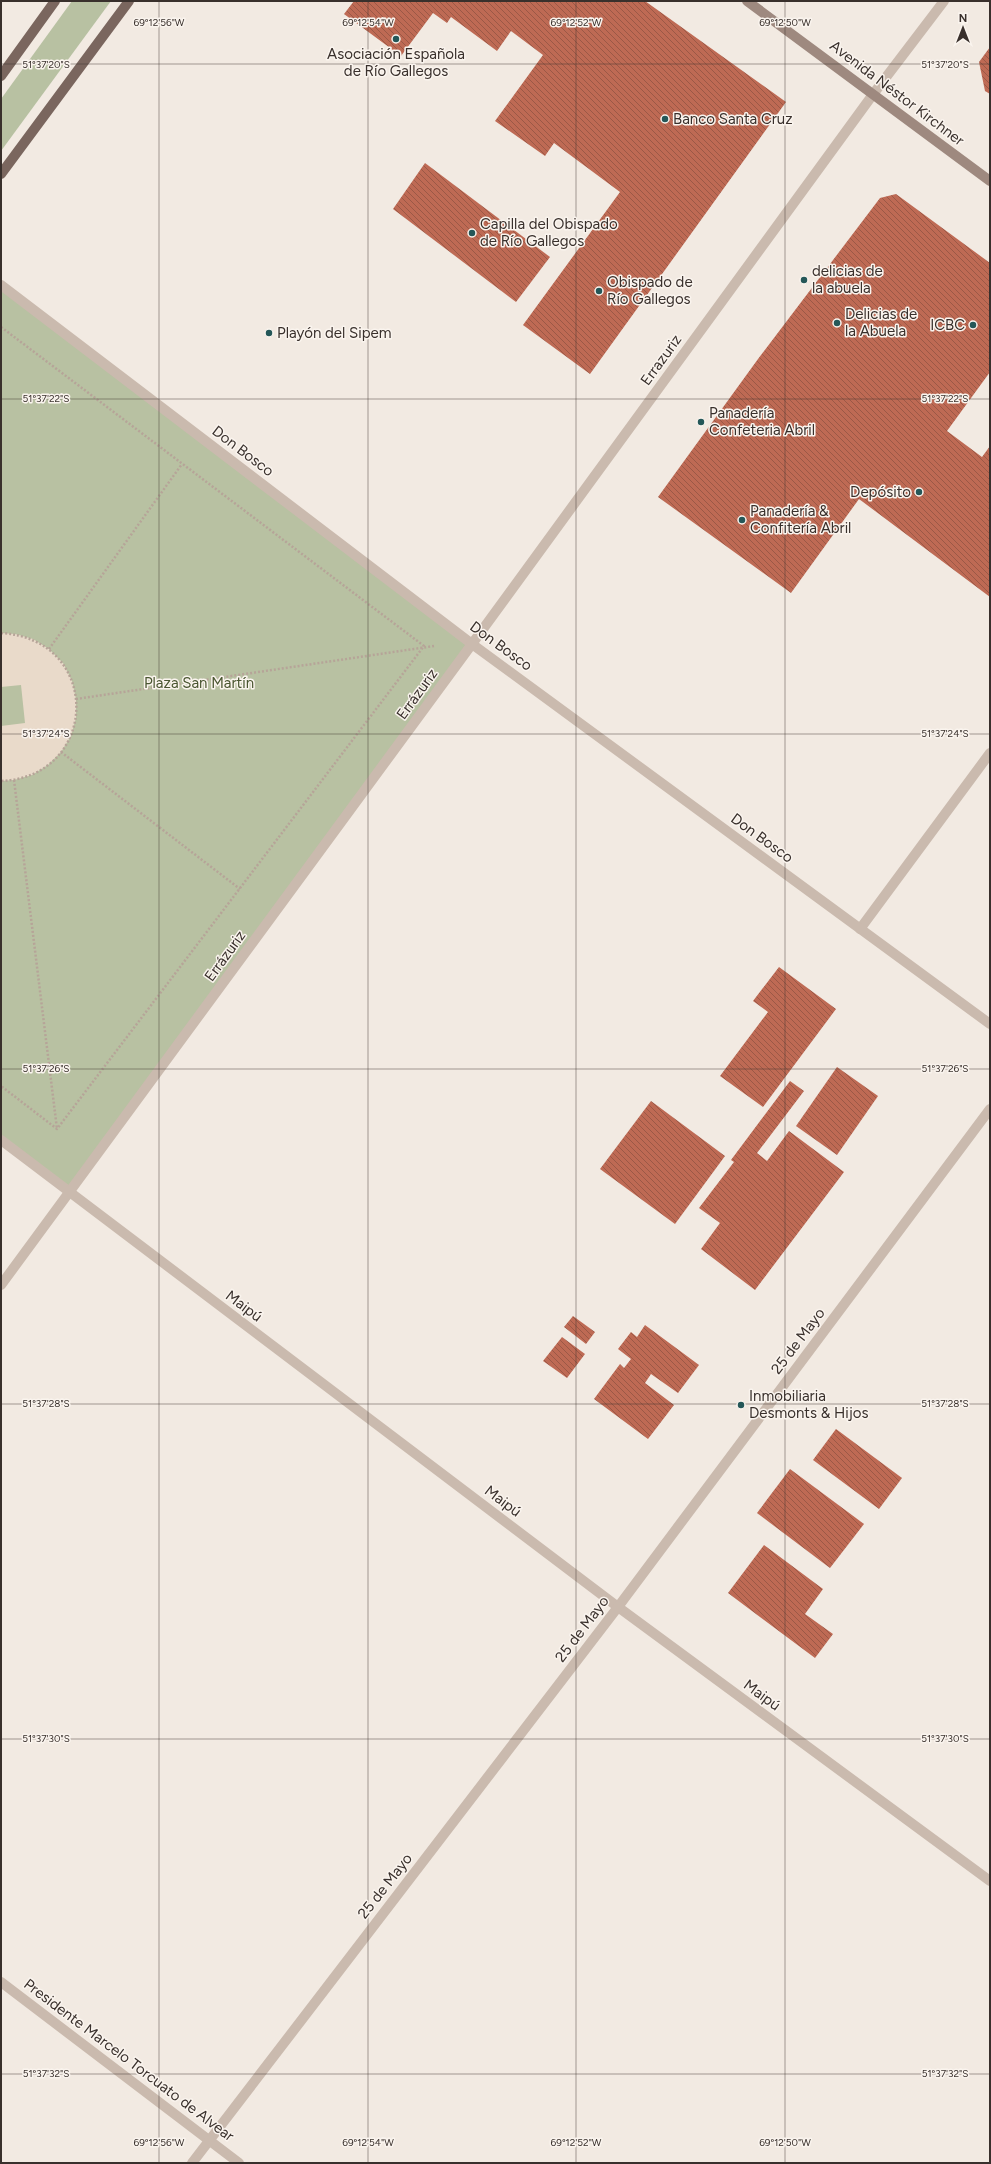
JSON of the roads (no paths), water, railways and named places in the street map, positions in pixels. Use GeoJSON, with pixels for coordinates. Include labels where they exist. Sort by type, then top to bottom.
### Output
{"type":"FeatureCollection","features":[{"type":"Feature","properties":{"kind":"main road"},"geometry":{"type":"LineString","coordinates":[[1,76],[55,1]]}},
{"type":"Feature","properties":{"kind":"main road"},"geometry":{"type":"LineString","coordinates":[[1,174],[129,1]]}},
{"type":"Feature","properties":{"kind":"main road","name":"Avenida Néstor Kirchner"},"geometry":{"type":"LineString","coordinates":[[747,1],[874,93],[990,181]]}},
{"type":"Feature","properties":{"kind":"street","name":"Errazuriz"},"geometry":{"type":"LineString","coordinates":[[472,644],[874,93],[944,1]]}},
{"type":"Feature","properties":{"kind":"street","name":"Don Bosco"},"geometry":{"type":"LineString","coordinates":[[1,285],[472,644],[990,1024]]}},
{"type":"Feature","properties":{"kind":"street","name":"Errázuriz"},"geometry":{"type":"LineString","coordinates":[[1,1285],[472,644]]}},
{"type":"Feature","properties":{"kind":"street"},"geometry":{"type":"LineString","coordinates":[[860,928],[990,753]]}},
{"type":"Feature","properties":{"kind":"street","name":"25 de Mayo"},"geometry":{"type":"LineString","coordinates":[[192,2163],[618,1607],[990,1109]]}},
{"type":"Feature","properties":{"kind":"street","name":"Maipú"},"geometry":{"type":"LineString","coordinates":[[1,1140],[618,1607],[990,1881]]}},
{"type":"Feature","properties":{"kind":"street","name":"Presidente Marcelo Torcuato de Alvear"},"geometry":{"type":"LineString","coordinates":[[1,1982],[239,2163]]}},
{"type":"Feature","properties":{"kind":"place","name":"Asociación Española de Río Gallegos"},"geometry":{"type":"Point","coordinates":[396,39]}},
{"type":"Feature","properties":{"kind":"place","name":"Banco Santa Cruz"},"geometry":{"type":"Point","coordinates":[665,119]}},
{"type":"Feature","properties":{"kind":"place","name":"Capilla del Obispado de Río Gallegos"},"geometry":{"type":"Point","coordinates":[472,233]}},
{"type":"Feature","properties":{"kind":"place","name":"delicias de la abuela"},"geometry":{"type":"Point","coordinates":[804,280]}},
{"type":"Feature","properties":{"kind":"place","name":"Obispado de Río Gallegos"},"geometry":{"type":"Point","coordinates":[599,291]}},
{"type":"Feature","properties":{"kind":"place","name":"Delicias de la Abuela"},"geometry":{"type":"Point","coordinates":[837,323]}},
{"type":"Feature","properties":{"kind":"place","name":"ICBC"},"geometry":{"type":"Point","coordinates":[973,325]}},
{"type":"Feature","properties":{"kind":"place","name":"Playón del Sipem"},"geometry":{"type":"Point","coordinates":[269,333]}},
{"type":"Feature","properties":{"kind":"place","name":"Panadería Confeteria Abril"},"geometry":{"type":"Point","coordinates":[701,422]}},
{"type":"Feature","properties":{"kind":"place","name":"Depósito"},"geometry":{"type":"Point","coordinates":[919,492]}},
{"type":"Feature","properties":{"kind":"place","name":"Panadería & Confitería Abril"},"geometry":{"type":"Point","coordinates":[742,520]}},
{"type":"Feature","properties":{"kind":"place","name":"Inmobiliaria Desmonts & Hijos"},"geometry":{"type":"Point","coordinates":[741,1405]}},
{"type":"Feature","properties":{"kind":"park label","name":"Plaza San Martín"},"geometry":{"type":"Point","coordinates":[199,683]}}]}
